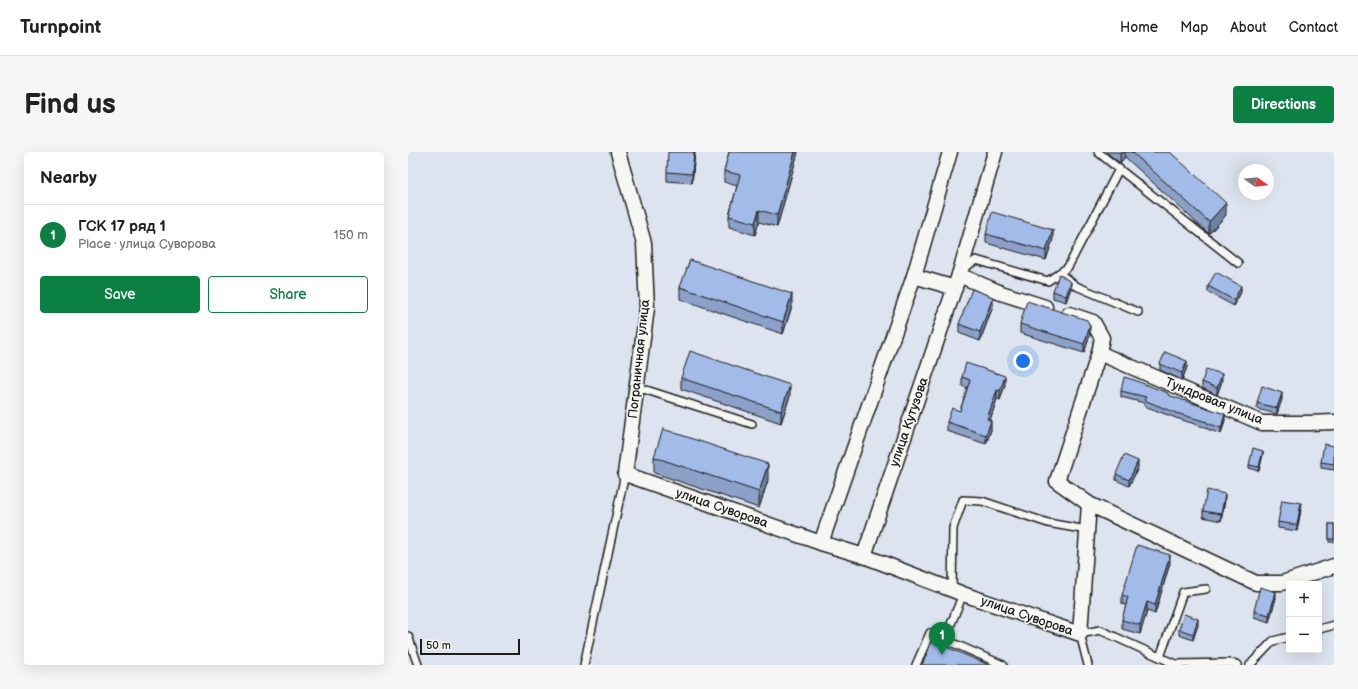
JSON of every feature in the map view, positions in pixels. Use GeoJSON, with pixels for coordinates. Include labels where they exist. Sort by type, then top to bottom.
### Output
{"type":"FeatureCollection","features":[{"type":"Feature","properties":{"kind":"street","name":"Пограничная улица"},"geometry":{"type":"LineString","coordinates":[[618,152],[644,243],[647,308],[625,474]]}},
{"type":"Feature","properties":{"kind":"street"},"geometry":{"type":"LineString","coordinates":[[821,543],[914,276],[950,152]]}},
{"type":"Feature","properties":{"kind":"street","name":"улица Кутузова"},"geometry":{"type":"LineString","coordinates":[[864,556],[958,278],[995,152]]}},
{"type":"Feature","properties":{"kind":"street"},"geometry":{"type":"LineString","coordinates":[[914,276],[958,278],[1093,322],[1102,338],[1099,353],[1057,481],[1089,504],[1256,583],[1282,583],[1334,566]]}},
{"type":"Feature","properties":{"kind":"street","name":"Тундровая улица"},"geometry":{"type":"LineString","coordinates":[[1099,353],[1262,423],[1309,424],[1334,422]]}},
{"type":"Feature","properties":{"kind":"street","name":"улица Суворова"},"geometry":{"type":"LineString","coordinates":[[625,474],[821,543],[864,556],[958,592],[1080,634],[1089,504]]}},
{"type":"Feature","properties":{"kind":"lane"},"geometry":{"type":"LineString","coordinates":[[1098,152],[1238,263]]}},
{"type":"Feature","properties":{"kind":"lane"},"geometry":{"type":"LineString","coordinates":[[958,278],[976,260],[1048,281],[1068,267],[1119,169]]}},
{"type":"Feature","properties":{"kind":"lane"},"geometry":{"type":"LineString","coordinates":[[1059,273],[1076,286],[1138,312]]}},
{"type":"Feature","properties":{"kind":"lane"},"geometry":{"type":"LineString","coordinates":[[637,387],[752,424]]}},
{"type":"Feature","properties":{"kind":"lane"},"geometry":{"type":"LineString","coordinates":[[584,665],[625,474]]}},
{"type":"Feature","properties":{"kind":"lane"},"geometry":{"type":"LineString","coordinates":[[945,639],[958,592],[953,528],[963,500],[982,501],[1048,522],[1087,530]]}},
{"type":"Feature","properties":{"kind":"lane"},"geometry":{"type":"LineString","coordinates":[[1160,657],[1183,592],[1206,588]]}},
{"type":"Feature","properties":{"kind":"lane"},"geometry":{"type":"LineString","coordinates":[[1322,628],[1334,625]]}},
{"type":"Feature","properties":{"kind":"lane"},"geometry":{"type":"LineString","coordinates":[[1088,665],[1080,634],[1100,630],[1175,664],[1233,663],[1238,665]]}},
{"type":"Feature","properties":{"kind":"lane"},"geometry":{"type":"LineString","coordinates":[[916,665],[930,633],[1003,665]]}},
{"type":"Feature","properties":{"kind":"lane"},"geometry":{"type":"LineString","coordinates":[[408,636],[418,665]]}},
{"type":"Feature","properties":{"kind":"lane"},"geometry":{"type":"LineString","coordinates":[[1250,665],[1273,641],[1286,638]]}},
{"type":"Feature","properties":{"kind":"building"},"geometry":{"type":"Polygon","coordinates":[[[668,152],[694,152],[692,174],[667,172],[668,152]]]}},
{"type":"Feature","properties":{"kind":"building"},"geometry":{"type":"Polygon","coordinates":[[[729,152],[795,152],[777,215],[759,210],[755,223],[729,216],[740,175],[724,171],[729,152]]]}},
{"type":"Feature","properties":{"kind":"building"},"geometry":{"type":"Polygon","coordinates":[[[1132,152],[1170,152],[1226,203],[1209,222],[1132,152]]]}},
{"type":"Feature","properties":{"kind":"building"},"geometry":{"type":"Polygon","coordinates":[[[992,212],[1053,230],[1046,251],[986,234],[992,212]]]}},
{"type":"Feature","properties":{"kind":"building"},"geometry":{"type":"Polygon","coordinates":[[[690,260],[792,294],[783,322],[680,287],[690,260]]]}},
{"type":"Feature","properties":{"kind":"building"},"geometry":{"type":"Polygon","coordinates":[[[1216,272],[1241,286],[1234,300],[1208,286],[1216,272]]]}},
{"type":"Feature","properties":{"kind":"building"},"geometry":{"type":"Polygon","coordinates":[[[1059,274],[1071,282],[1066,296],[1053,291],[1059,274]]]}},
{"type":"Feature","properties":{"kind":"building"},"geometry":{"type":"Polygon","coordinates":[[[972,289],[993,297],[980,332],[959,324],[972,289]]]}},
{"type":"Feature","properties":{"kind":"building"},"geometry":{"type":"Polygon","coordinates":[[[1027,301],[1087,320],[1090,326],[1084,344],[1020,324],[1027,301]]]}},
{"type":"Feature","properties":{"kind":"building"},"geometry":{"type":"Polygon","coordinates":[[[690,351],[790,385],[781,411],[681,378],[690,351]]]}},
{"type":"Feature","properties":{"kind":"building"},"geometry":{"type":"Polygon","coordinates":[[[1165,352],[1187,361],[1182,373],[1160,364],[1165,352]]]}},
{"type":"Feature","properties":{"kind":"building"},"geometry":{"type":"Polygon","coordinates":[[[966,363],[1005,376],[1000,391],[997,390],[987,419],[991,421],[986,435],[947,422],[952,408],[960,411],[970,380],[962,377],[966,363]]]}},
{"type":"Feature","properties":{"kind":"building"},"geometry":{"type":"Polygon","coordinates":[[[1206,369],[1222,374],[1217,388],[1202,382],[1206,369]]]}},
{"type":"Feature","properties":{"kind":"building"},"geometry":{"type":"Polygon","coordinates":[[[1124,377],[1168,393],[1168,395],[1225,414],[1221,428],[1207,422],[1176,413],[1144,400],[1146,397],[1121,391],[1124,377]]]}},
{"type":"Feature","properties":{"kind":"building"},"geometry":{"type":"Polygon","coordinates":[[[1262,386],[1282,393],[1277,408],[1257,403],[1262,386]]]}},
{"type":"Feature","properties":{"kind":"building"},"geometry":{"type":"Polygon","coordinates":[[[663,429],[768,464],[759,492],[654,457],[663,429]]]}},
{"type":"Feature","properties":{"kind":"building"},"geometry":{"type":"Polygon","coordinates":[[[1324,444],[1334,446],[1334,464],[1321,462],[1324,444]]]}},
{"type":"Feature","properties":{"kind":"building"},"geometry":{"type":"Polygon","coordinates":[[[1253,448],[1263,451],[1259,467],[1249,465],[1253,448]]]}},
{"type":"Feature","properties":{"kind":"building"},"geometry":{"type":"Polygon","coordinates":[[[1124,455],[1138,461],[1129,480],[1116,474],[1124,455]]]}},
{"type":"Feature","properties":{"kind":"building"},"geometry":{"type":"Polygon","coordinates":[[[1207,490],[1225,494],[1221,514],[1203,511],[1207,490]]]}},
{"type":"Feature","properties":{"kind":"building"},"geometry":{"type":"Polygon","coordinates":[[[1282,500],[1301,503],[1297,525],[1278,522],[1282,500]]]}},
{"type":"Feature","properties":{"kind":"building"},"geometry":{"type":"Polygon","coordinates":[[[1329,524],[1334,524],[1334,539],[1329,539],[1329,524]]]}},
{"type":"Feature","properties":{"kind":"building"},"geometry":{"type":"Polygon","coordinates":[[[1137,545],[1170,555],[1155,605],[1147,602],[1140,625],[1122,620],[1128,597],[1122,595],[1137,545]]]}},
{"type":"Feature","properties":{"kind":"building"},"geometry":{"type":"Polygon","coordinates":[[[1260,587],[1276,592],[1269,615],[1254,611],[1260,587]]]}},
{"type":"Feature","properties":{"kind":"building"},"geometry":{"type":"Polygon","coordinates":[[[1184,614],[1198,619],[1193,634],[1179,629],[1184,614]]]}},
{"type":"Feature","properties":{"kind":"building"},"geometry":{"type":"Polygon","coordinates":[[[932,641],[989,665],[922,665],[932,641]]]}},
{"type":"Feature","properties":{"kind":"place","name":"ГСК 17 ряд 1"},"geometry":{"type":"Point","coordinates":[942,655]}}]}
